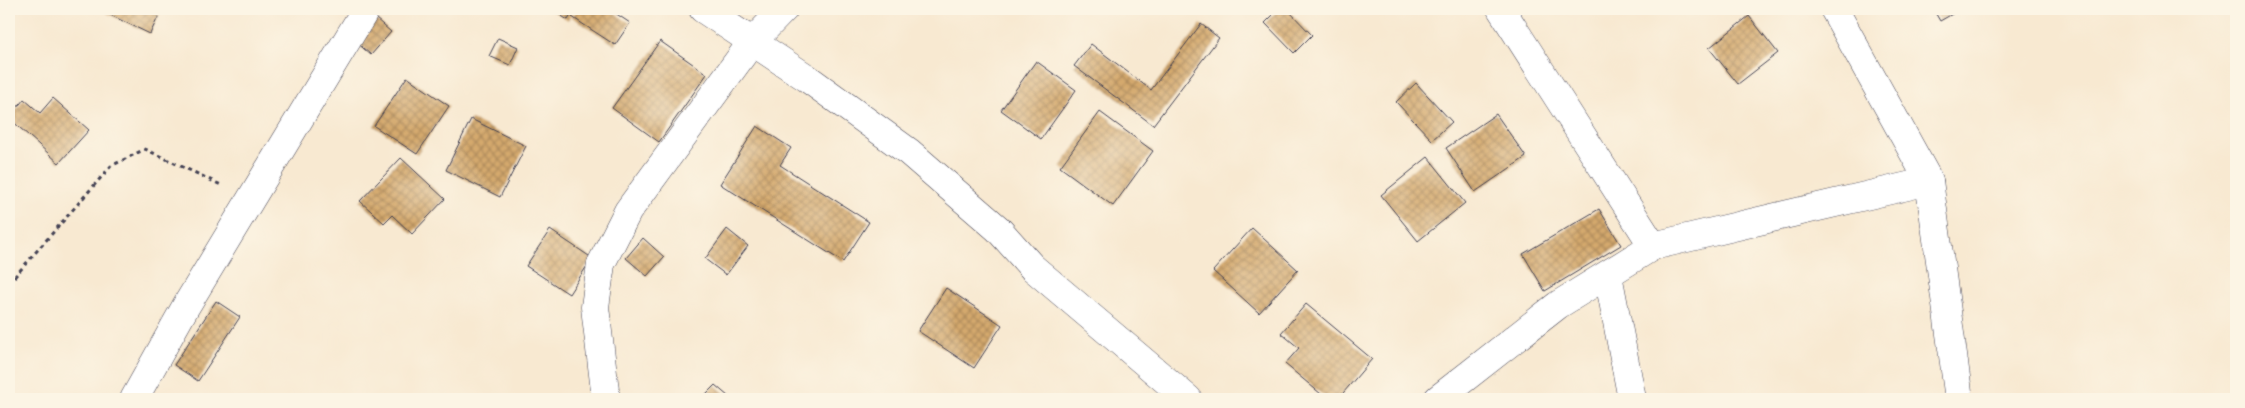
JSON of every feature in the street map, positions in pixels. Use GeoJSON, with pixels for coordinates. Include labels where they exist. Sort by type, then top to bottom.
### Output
{"type":"FeatureCollection","features":[{"type":"Feature","properties":{"kind":"street"},"geometry":{"type":"LineString","coordinates":[[134,399],[250,198],[366,9]]}},
{"type":"Feature","properties":{"kind":"street"},"geometry":{"type":"LineString","coordinates":[[703,9],[807,78],[909,152],[998,229],[1032,267],[1188,399]]}},
{"type":"Feature","properties":{"kind":"street"},"geometry":{"type":"LineString","coordinates":[[606,399],[595,307],[600,264],[628,211],[752,42],[784,9]]}},
{"type":"Feature","properties":{"kind":"street"},"geometry":{"type":"LineString","coordinates":[[1501,9],[1653,246]]}},
{"type":"Feature","properties":{"kind":"street"},"geometry":{"type":"LineString","coordinates":[[1834,9],[1929,180],[1959,399]]}},
{"type":"Feature","properties":{"kind":"street"},"geometry":{"type":"LineString","coordinates":[[1438,399],[1558,305],[1653,246],[1929,180]]}},
{"type":"Feature","properties":{"kind":"street"},"geometry":{"type":"LineString","coordinates":[[1608,275],[1632,399]]}},
{"type":"Feature","properties":{"kind":"path"},"geometry":{"type":"LineString","coordinates":[[9,282],[111,166],[145,149],[250,198]]}},
{"type":"Feature","properties":{"kind":"building"},"geometry":{"type":"Polygon","coordinates":[[[108,9],[162,9],[150,34],[106,13],[108,9]]]}},
{"type":"Feature","properties":{"kind":"building"},"geometry":{"type":"Polygon","coordinates":[[[550,9],[575,9],[568,20],[550,9]]]}},
{"type":"Feature","properties":{"kind":"building"},"geometry":{"type":"Polygon","coordinates":[[[577,9],[609,9],[630,23],[615,45],[572,17],[577,9]]]}},
{"type":"Feature","properties":{"kind":"building"},"geometry":{"type":"Polygon","coordinates":[[[1279,9],[1287,9],[1312,35],[1294,53],[1265,23],[1279,9]]]}},
{"type":"Feature","properties":{"kind":"building"},"geometry":{"type":"Polygon","coordinates":[[[1933,9],[1961,9],[1940,21],[1933,9]]]}},
{"type":"Feature","properties":{"kind":"building"},"geometry":{"type":"Polygon","coordinates":[[[1749,16],[1778,53],[1738,84],[1709,48],[1749,16]]]}},
{"type":"Feature","properties":{"kind":"building"},"geometry":{"type":"Polygon","coordinates":[[[375,18],[391,32],[371,55],[355,41],[375,18]]]}},
{"type":"Feature","properties":{"kind":"building"},"geometry":{"type":"Polygon","coordinates":[[[1201,24],[1219,38],[1153,125],[1074,66],[1091,44],[1151,90],[1201,24]]]}},
{"type":"Feature","properties":{"kind":"building"},"geometry":{"type":"Polygon","coordinates":[[[498,38],[518,47],[510,65],[489,56],[498,38]]]}},
{"type":"Feature","properties":{"kind":"building"},"geometry":{"type":"Polygon","coordinates":[[[660,41],[707,74],[659,142],[612,108],[660,41]]]}},
{"type":"Feature","properties":{"kind":"building"},"geometry":{"type":"Polygon","coordinates":[[[1036,61],[1076,90],[1041,139],[1001,110],[1036,61]]]}},
{"type":"Feature","properties":{"kind":"building"},"geometry":{"type":"Polygon","coordinates":[[[407,77],[449,106],[417,154],[374,126],[407,77]]]}},
{"type":"Feature","properties":{"kind":"building"},"geometry":{"type":"Polygon","coordinates":[[[1416,83],[1452,122],[1432,140],[1396,102],[1416,83]]]}},
{"type":"Feature","properties":{"kind":"building"},"geometry":{"type":"Polygon","coordinates":[[[53,98],[89,130],[59,163],[9,118],[24,99],[40,113],[53,98]]]}},
{"type":"Feature","properties":{"kind":"building"},"geometry":{"type":"Polygon","coordinates":[[[1100,112],[1153,151],[1113,206],[1060,167],[1100,112]]]}},
{"type":"Feature","properties":{"kind":"building"},"geometry":{"type":"Polygon","coordinates":[[[1496,114],[1526,157],[1475,192],[1446,148],[1496,114]]]}},
{"type":"Feature","properties":{"kind":"building"},"geometry":{"type":"Polygon","coordinates":[[[471,119],[526,146],[500,197],[446,170],[471,119]]]}},
{"type":"Feature","properties":{"kind":"building"},"geometry":{"type":"Polygon","coordinates":[[[757,126],[791,148],[780,165],[869,222],[843,262],[720,184],[757,126]]]}},
{"type":"Feature","properties":{"kind":"building"},"geometry":{"type":"Polygon","coordinates":[[[1428,157],[1465,203],[1418,241],[1381,195],[1428,157]]]}},
{"type":"Feature","properties":{"kind":"building"},"geometry":{"type":"Polygon","coordinates":[[[401,158],[445,199],[412,234],[392,215],[384,223],[360,201],[401,158]]]}},
{"type":"Feature","properties":{"kind":"building"},"geometry":{"type":"Polygon","coordinates":[[[1599,209],[1621,245],[1545,291],[1523,254],[1599,209]]]}},
{"type":"Feature","properties":{"kind":"building"},"geometry":{"type":"Polygon","coordinates":[[[1252,228],[1298,270],[1259,313],[1213,271],[1252,228]]]}},
{"type":"Feature","properties":{"kind":"building"},"geometry":{"type":"Polygon","coordinates":[[[727,229],[748,246],[726,275],[705,259],[727,229]]]}},
{"type":"Feature","properties":{"kind":"building"},"geometry":{"type":"Polygon","coordinates":[[[550,230],[592,258],[569,294],[526,266],[550,230]]]}},
{"type":"Feature","properties":{"kind":"building"},"geometry":{"type":"Polygon","coordinates":[[[643,238],[664,257],[647,276],[626,258],[643,238]]]}},
{"type":"Feature","properties":{"kind":"building"},"geometry":{"type":"Polygon","coordinates":[[[946,288],[1002,325],[974,368],[918,331],[946,288]]]}},
{"type":"Feature","properties":{"kind":"building"},"geometry":{"type":"Polygon","coordinates":[[[216,301],[240,317],[198,381],[174,365],[216,301]]]}},
{"type":"Feature","properties":{"kind":"building"},"geometry":{"type":"Polygon","coordinates":[[[1306,304],[1372,359],[1338,399],[1327,399],[1285,364],[1299,348],[1281,333],[1306,304]]]}},
{"type":"Feature","properties":{"kind":"building"},"geometry":{"type":"Polygon","coordinates":[[[715,385],[729,397],[727,399],[701,399],[715,385]]]}}]}
